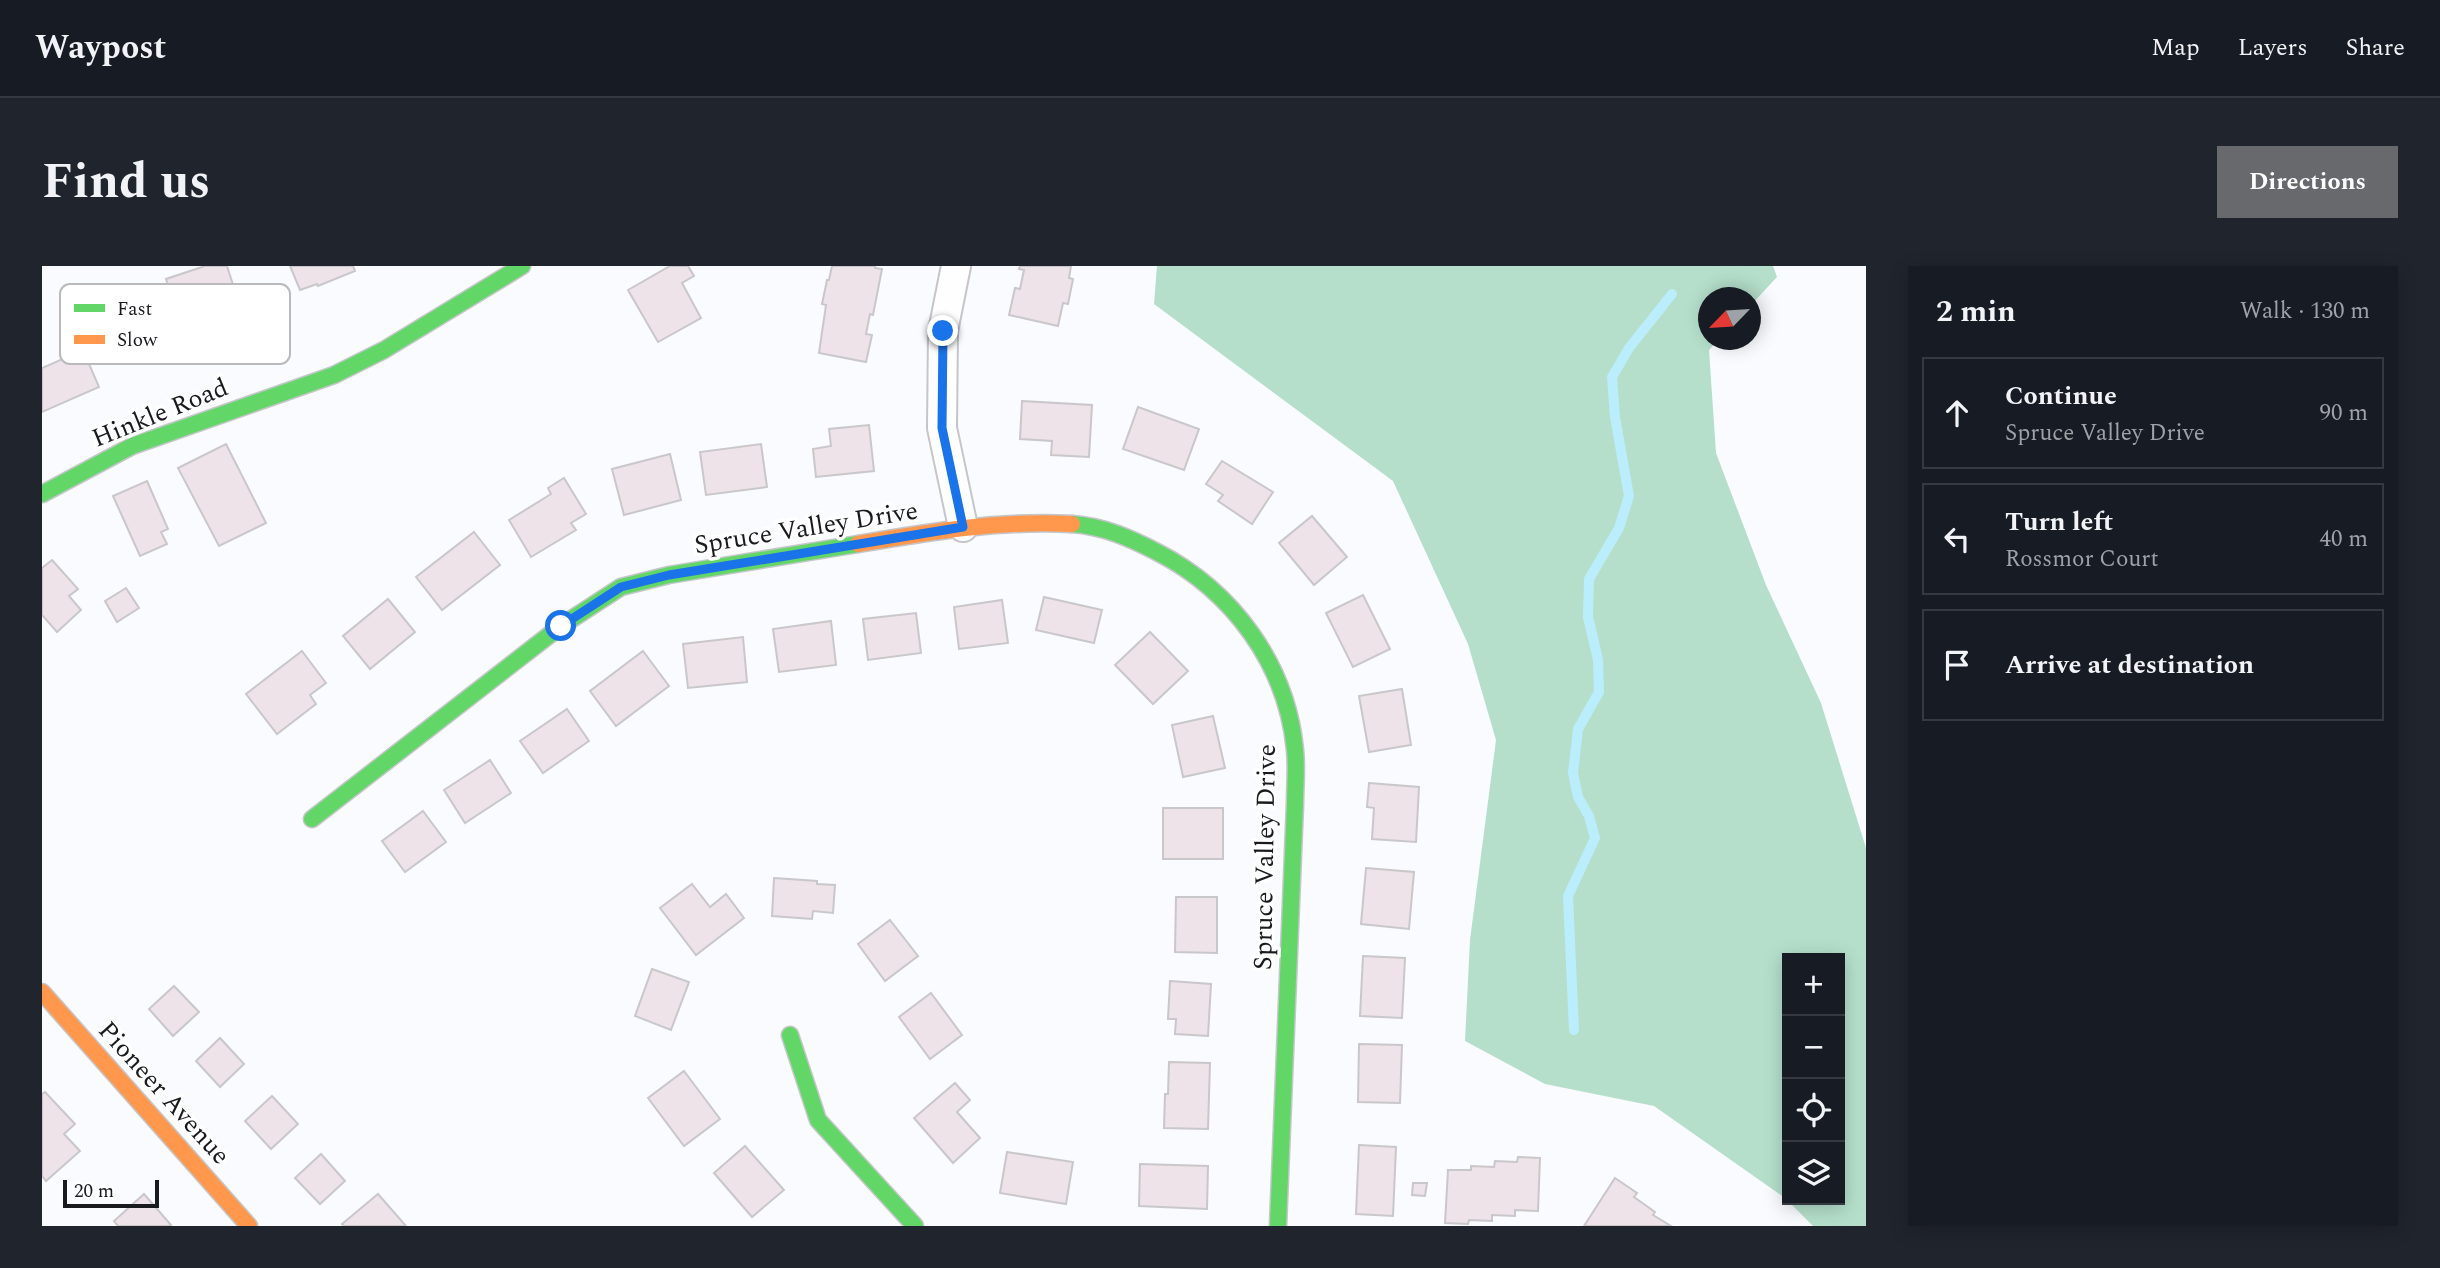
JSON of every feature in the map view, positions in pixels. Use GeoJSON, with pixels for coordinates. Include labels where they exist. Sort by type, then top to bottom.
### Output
{"type":"FeatureCollection","features":[{"type":"Feature","properties":{"kind":"street","name":"Hinkle Road"},"geometry":{"type":"LineString","coordinates":[[42,494],[132,446],[334,375],[384,350],[522,266]]}},
{"type":"Feature","properties":{"kind":"street"},"geometry":{"type":"LineString","coordinates":[[956,266],[943,331],[942,428],[963,527]]}},
{"type":"Feature","properties":{"kind":"street","name":"Spruce Valley Drive"},"geometry":{"type":"LineString","coordinates":[[312,819],[561,626],[621,587],[669,575],[963,527],[1039,522],[1093,525],[1130,538],[1173,560],[1216,591],[1247,625],[1271,664],[1286,705],[1295,750],[1295,764],[1278,1226]]}},
{"type":"Feature","properties":{"kind":"street","name":"Pioneer Avenue"},"geometry":{"type":"LineString","coordinates":[[42,992],[249,1226]]}},
{"type":"Feature","properties":{"kind":"street"},"geometry":{"type":"LineString","coordinates":[[790,1035],[818,1120],[915,1226]]}},
{"type":"Feature","properties":{"kind":"green space"},"geometry":{"type":"Polygon","coordinates":[[[1157,266],[1773,266],[1777,277],[1761,294],[1761,287],[1698,287],[1698,350],[1709,350],[1716,453],[1766,585],[1821,703],[1866,848],[1866,1226],[1813,1226],[1792,1205],[1845,1205],[1845,953],[1782,953],[1782,1196],[1654,1106],[1545,1084],[1465,1041],[1470,940],[1496,740],[1468,644],[1393,481],[1154,304],[1157,266]]]}},
{"type":"Feature","properties":{"kind":"building"},"geometry":{"type":"Polygon","coordinates":[[[205,266],[227,266],[233,284],[168,284],[166,279],[205,266]]]}},
{"type":"Feature","properties":{"kind":"building"},"geometry":{"type":"Polygon","coordinates":[[[290,266],[353,266],[355,271],[300,290],[290,266]]]}},
{"type":"Feature","properties":{"kind":"building"},"geometry":{"type":"Polygon","coordinates":[[[670,266],[688,266],[694,276],[682,283],[701,318],[658,342],[628,290],[670,266]]]}},
{"type":"Feature","properties":{"kind":"building"},"geometry":{"type":"Polygon","coordinates":[[[832,266],[875,266],[882,269],[873,315],[870,314],[866,334],[872,335],[866,362],[819,353],[826,305],[822,304],[832,266]]]}},
{"type":"Feature","properties":{"kind":"building"},"geometry":{"type":"Polygon","coordinates":[[[1020,266],[1071,266],[1069,278],[1073,279],[1068,304],[1063,303],[1058,326],[1009,315],[1015,288],[1020,289],[1024,270],[1019,269],[1020,266]]]}},
{"type":"Feature","properties":{"kind":"building"},"geometry":{"type":"Polygon","coordinates":[[[60,360],[60,364],[89,364],[99,387],[42,412],[42,368],[60,360]]]}},
{"type":"Feature","properties":{"kind":"building"},"geometry":{"type":"Polygon","coordinates":[[[1022,401],[1092,405],[1089,457],[1051,455],[1052,441],[1020,439],[1022,401]]]}},
{"type":"Feature","properties":{"kind":"building"},"geometry":{"type":"Polygon","coordinates":[[[1138,407],[1199,429],[1184,470],[1123,449],[1138,407]]]}},
{"type":"Feature","properties":{"kind":"building"},"geometry":{"type":"Polygon","coordinates":[[[869,425],[874,471],[816,477],[813,449],[831,446],[829,429],[869,425]]]}},
{"type":"Feature","properties":{"kind":"building"},"geometry":{"type":"Polygon","coordinates":[[[226,444],[266,523],[219,546],[178,468],[226,444]]]}},
{"type":"Feature","properties":{"kind":"building"},"geometry":{"type":"Polygon","coordinates":[[[761,444],[767,487],[706,495],[700,452],[761,444]]]}},
{"type":"Feature","properties":{"kind":"building"},"geometry":{"type":"Polygon","coordinates":[[[670,454],[681,500],[624,515],[612,469],[670,454]]]}},
{"type":"Feature","properties":{"kind":"building"},"geometry":{"type":"Polygon","coordinates":[[[1222,461],[1273,492],[1252,524],[1218,501],[1223,495],[1206,484],[1222,461]]]}},
{"type":"Feature","properties":{"kind":"building"},"geometry":{"type":"Polygon","coordinates":[[[564,478],[586,514],[571,523],[576,530],[531,557],[509,520],[551,494],[548,488],[564,478]]]}},
{"type":"Feature","properties":{"kind":"building"},"geometry":{"type":"Polygon","coordinates":[[[147,481],[168,529],[161,532],[167,544],[140,556],[113,496],[147,481]]]}},
{"type":"Feature","properties":{"kind":"building"},"geometry":{"type":"Polygon","coordinates":[[[1312,516],[1347,557],[1314,585],[1279,543],[1312,516]]]}},
{"type":"Feature","properties":{"kind":"building"},"geometry":{"type":"Polygon","coordinates":[[[474,532],[500,565],[442,610],[416,577],[474,532]]]}},
{"type":"Feature","properties":{"kind":"building"},"geometry":{"type":"Polygon","coordinates":[[[52,560],[78,589],[69,596],[81,610],[57,632],[42,615],[42,568],[52,560]]]}},
{"type":"Feature","properties":{"kind":"building"},"geometry":{"type":"Polygon","coordinates":[[[126,588],[139,608],[117,622],[105,601],[126,588]]]}},
{"type":"Feature","properties":{"kind":"building"},"geometry":{"type":"Polygon","coordinates":[[[1363,595],[1390,649],[1353,667],[1326,613],[1363,595]]]}},
{"type":"Feature","properties":{"kind":"building"},"geometry":{"type":"Polygon","coordinates":[[[1044,597],[1102,610],[1094,643],[1036,630],[1044,597]]]}},
{"type":"Feature","properties":{"kind":"building"},"geometry":{"type":"Polygon","coordinates":[[[388,599],[415,632],[370,669],[343,636],[388,599]]]}},
{"type":"Feature","properties":{"kind":"building"},"geometry":{"type":"Polygon","coordinates":[[[1002,600],[1008,643],[959,649],[954,607],[1002,600]]]}},
{"type":"Feature","properties":{"kind":"building"},"geometry":{"type":"Polygon","coordinates":[[[916,613],[921,653],[868,660],[863,619],[916,613]]]}},
{"type":"Feature","properties":{"kind":"building"},"geometry":{"type":"Polygon","coordinates":[[[831,621],[836,665],[779,672],[773,629],[831,621]]]}},
{"type":"Feature","properties":{"kind":"building"},"geometry":{"type":"Polygon","coordinates":[[[1150,632],[1188,671],[1153,704],[1115,665],[1150,632]]]}},
{"type":"Feature","properties":{"kind":"building"},"geometry":{"type":"Polygon","coordinates":[[[743,637],[747,682],[688,688],[683,644],[743,637]]]}},
{"type":"Feature","properties":{"kind":"building"},"geometry":{"type":"Polygon","coordinates":[[[302,651],[326,683],[310,695],[316,704],[277,734],[246,694],[302,651]]]}},
{"type":"Feature","properties":{"kind":"building"},"geometry":{"type":"Polygon","coordinates":[[[643,651],[669,686],[616,726],[590,691],[643,651]]]}},
{"type":"Feature","properties":{"kind":"building"},"geometry":{"type":"Polygon","coordinates":[[[1402,689],[1411,745],[1369,752],[1359,696],[1402,689]]]}},
{"type":"Feature","properties":{"kind":"building"},"geometry":{"type":"Polygon","coordinates":[[[567,709],[589,741],[543,773],[520,741],[567,709]]]}},
{"type":"Feature","properties":{"kind":"building"},"geometry":{"type":"Polygon","coordinates":[[[1213,716],[1225,768],[1183,777],[1172,725],[1213,716]]]}},
{"type":"Feature","properties":{"kind":"building"},"geometry":{"type":"Polygon","coordinates":[[[490,760],[511,793],[465,823],[444,790],[490,760]]]}},
{"type":"Feature","properties":{"kind":"building"},"geometry":{"type":"Polygon","coordinates":[[[1369,783],[1419,787],[1416,842],[1372,839],[1374,808],[1367,807],[1369,783]]]}},
{"type":"Feature","properties":{"kind":"building"},"geometry":{"type":"Polygon","coordinates":[[[1163,808],[1223,808],[1223,859],[1163,859],[1163,808]]]}},
{"type":"Feature","properties":{"kind":"building"},"geometry":{"type":"Polygon","coordinates":[[[423,811],[446,842],[405,872],[382,841],[423,811]]]}},
{"type":"Feature","properties":{"kind":"building"},"geometry":{"type":"Polygon","coordinates":[[[1366,868],[1414,872],[1409,929],[1361,924],[1366,868]]]}},
{"type":"Feature","properties":{"kind":"building"},"geometry":{"type":"Polygon","coordinates":[[[774,878],[835,885],[833,913],[813,911],[812,919],[772,916],[774,878]]]}},
{"type":"Feature","properties":{"kind":"building"},"geometry":{"type":"Polygon","coordinates":[[[692,884],[710,907],[726,894],[744,918],[696,955],[660,908],[692,884]]]}},
{"type":"Feature","properties":{"kind":"building"},"geometry":{"type":"Polygon","coordinates":[[[1176,897],[1217,897],[1217,953],[1175,952],[1176,897]]]}},
{"type":"Feature","properties":{"kind":"building"},"geometry":{"type":"Polygon","coordinates":[[[890,920],[918,956],[885,981],[858,944],[890,920]]]}},
{"type":"Feature","properties":{"kind":"building"},"geometry":{"type":"Polygon","coordinates":[[[1363,956],[1405,958],[1402,1018],[1360,1016],[1363,956]]]}},
{"type":"Feature","properties":{"kind":"building"},"geometry":{"type":"Polygon","coordinates":[[[652,969],[689,982],[671,1030],[635,1016],[652,969]]]}},
{"type":"Feature","properties":{"kind":"building"},"geometry":{"type":"Polygon","coordinates":[[[1170,981],[1211,984],[1208,1036],[1175,1034],[1176,1019],[1168,1019],[1170,981]]]}},
{"type":"Feature","properties":{"kind":"building"},"geometry":{"type":"Polygon","coordinates":[[[174,986],[199,1012],[173,1036],[149,1009],[174,986]]]}},
{"type":"Feature","properties":{"kind":"building"},"geometry":{"type":"Polygon","coordinates":[[[931,993],[962,1035],[930,1059],[899,1017],[931,993]]]}},
{"type":"Feature","properties":{"kind":"building"},"geometry":{"type":"Polygon","coordinates":[[[220,1038],[244,1064],[220,1087],[196,1061],[220,1038]]]}},
{"type":"Feature","properties":{"kind":"building"},"geometry":{"type":"Polygon","coordinates":[[[1359,1044],[1402,1045],[1400,1103],[1358,1102],[1359,1044]]]}},
{"type":"Feature","properties":{"kind":"building"},"geometry":{"type":"Polygon","coordinates":[[[1169,1062],[1210,1063],[1208,1129],[1164,1128],[1169,1062]]]}},
{"type":"Feature","properties":{"kind":"building"},"geometry":{"type":"Polygon","coordinates":[[[684,1071],[720,1119],[684,1146],[648,1098],[684,1071]]]}},
{"type":"Feature","properties":{"kind":"building"},"geometry":{"type":"Polygon","coordinates":[[[955,1083],[970,1100],[957,1112],[980,1138],[953,1163],[914,1118],[955,1083]]]}},
{"type":"Feature","properties":{"kind":"building"},"geometry":{"type":"Polygon","coordinates":[[[45,1092],[75,1124],[64,1134],[80,1151],[46,1181],[42,1176],[42,1094],[45,1092]]]}},
{"type":"Feature","properties":{"kind":"building"},"geometry":{"type":"Polygon","coordinates":[[[272,1096],[298,1124],[271,1149],[245,1121],[272,1096]]]}},
{"type":"Feature","properties":{"kind":"building"},"geometry":{"type":"Polygon","coordinates":[[[1359,1145],[1396,1147],[1393,1216],[1356,1214],[1359,1145]]]}},
{"type":"Feature","properties":{"kind":"building"},"geometry":{"type":"Polygon","coordinates":[[[745,1146],[784,1190],[752,1217],[714,1173],[745,1146]]]}},
{"type":"Feature","properties":{"kind":"building"},"geometry":{"type":"Polygon","coordinates":[[[1007,1152],[1073,1162],[1066,1204],[1000,1193],[1007,1152]]]}},
{"type":"Feature","properties":{"kind":"building"},"geometry":{"type":"Polygon","coordinates":[[[321,1154],[345,1181],[320,1204],[295,1178],[321,1154]]]}},
{"type":"Feature","properties":{"kind":"building"},"geometry":{"type":"Polygon","coordinates":[[[1518,1157],[1540,1158],[1538,1211],[1515,1210],[1515,1216],[1492,1215],[1492,1221],[1445,1223],[1448,1170],[1471,1170],[1471,1166],[1494,1167],[1495,1161],[1517,1162],[1518,1157]]]}},
{"type":"Feature","properties":{"kind":"building"},"geometry":{"type":"Polygon","coordinates":[[[1140,1164],[1208,1166],[1207,1209],[1139,1206],[1140,1164]]]}},
{"type":"Feature","properties":{"kind":"building"},"geometry":{"type":"Polygon","coordinates":[[[1615,1178],[1637,1193],[1634,1197],[1655,1212],[1653,1215],[1671,1226],[1584,1226],[1615,1178]]]}},
{"type":"Feature","properties":{"kind":"building"},"geometry":{"type":"Polygon","coordinates":[[[1413,1183],[1427,1183],[1425,1196],[1412,1195],[1413,1183]]]}},
{"type":"Feature","properties":{"kind":"building"},"geometry":{"type":"Polygon","coordinates":[[[144,1194],[171,1225],[118,1226],[114,1221],[144,1194]]]}},
{"type":"Feature","properties":{"kind":"building"},"geometry":{"type":"Polygon","coordinates":[[[378,1194],[406,1226],[342,1224],[378,1194]]]}},
{"type":"Feature","properties":{"kind":"waterway"},"geometry":{"type":"LineString","coordinates":[[1574,1030],[1568,896],[1595,838],[1589,816],[1578,797],[1573,773],[1578,729],[1599,692],[1598,660],[1588,617],[1589,579],[1619,528],[1629,496],[1615,417],[1612,377],[1629,348],[1672,294]]}},
{"type":"Feature","properties":{"kind":"traffic: fast"},"geometry":{"type":"LineString","coordinates":[[42,494],[132,446],[334,375],[384,350],[522,266]]}},
{"type":"Feature","properties":{"kind":"traffic: fast"},"geometry":{"type":"LineString","coordinates":[[1072,524],[1105,530],[1137,542],[1184,568],[1210,587],[1252,634],[1268,660],[1290,719],[1296,777],[1278,1226]]}},
{"type":"Feature","properties":{"kind":"traffic: fast"},"geometry":{"type":"LineString","coordinates":[[312,819],[561,626],[621,587],[669,575],[858,544]]}},
{"type":"Feature","properties":{"kind":"traffic: fast"},"geometry":{"type":"LineString","coordinates":[[790,1035],[818,1120],[915,1226]]}},
{"type":"Feature","properties":{"kind":"traffic: slow"},"geometry":{"type":"LineString","coordinates":[[858,544],[991,525],[1072,524]]}},
{"type":"Feature","properties":{"kind":"traffic: slow"},"geometry":{"type":"LineString","coordinates":[[42,992],[249,1226]]}},
{"type":"Feature","properties":{"kind":"route"},"geometry":{"type":"LineString","coordinates":[[561,626],[621,587],[669,575],[963,527],[942,428],[943,331]]}}]}
